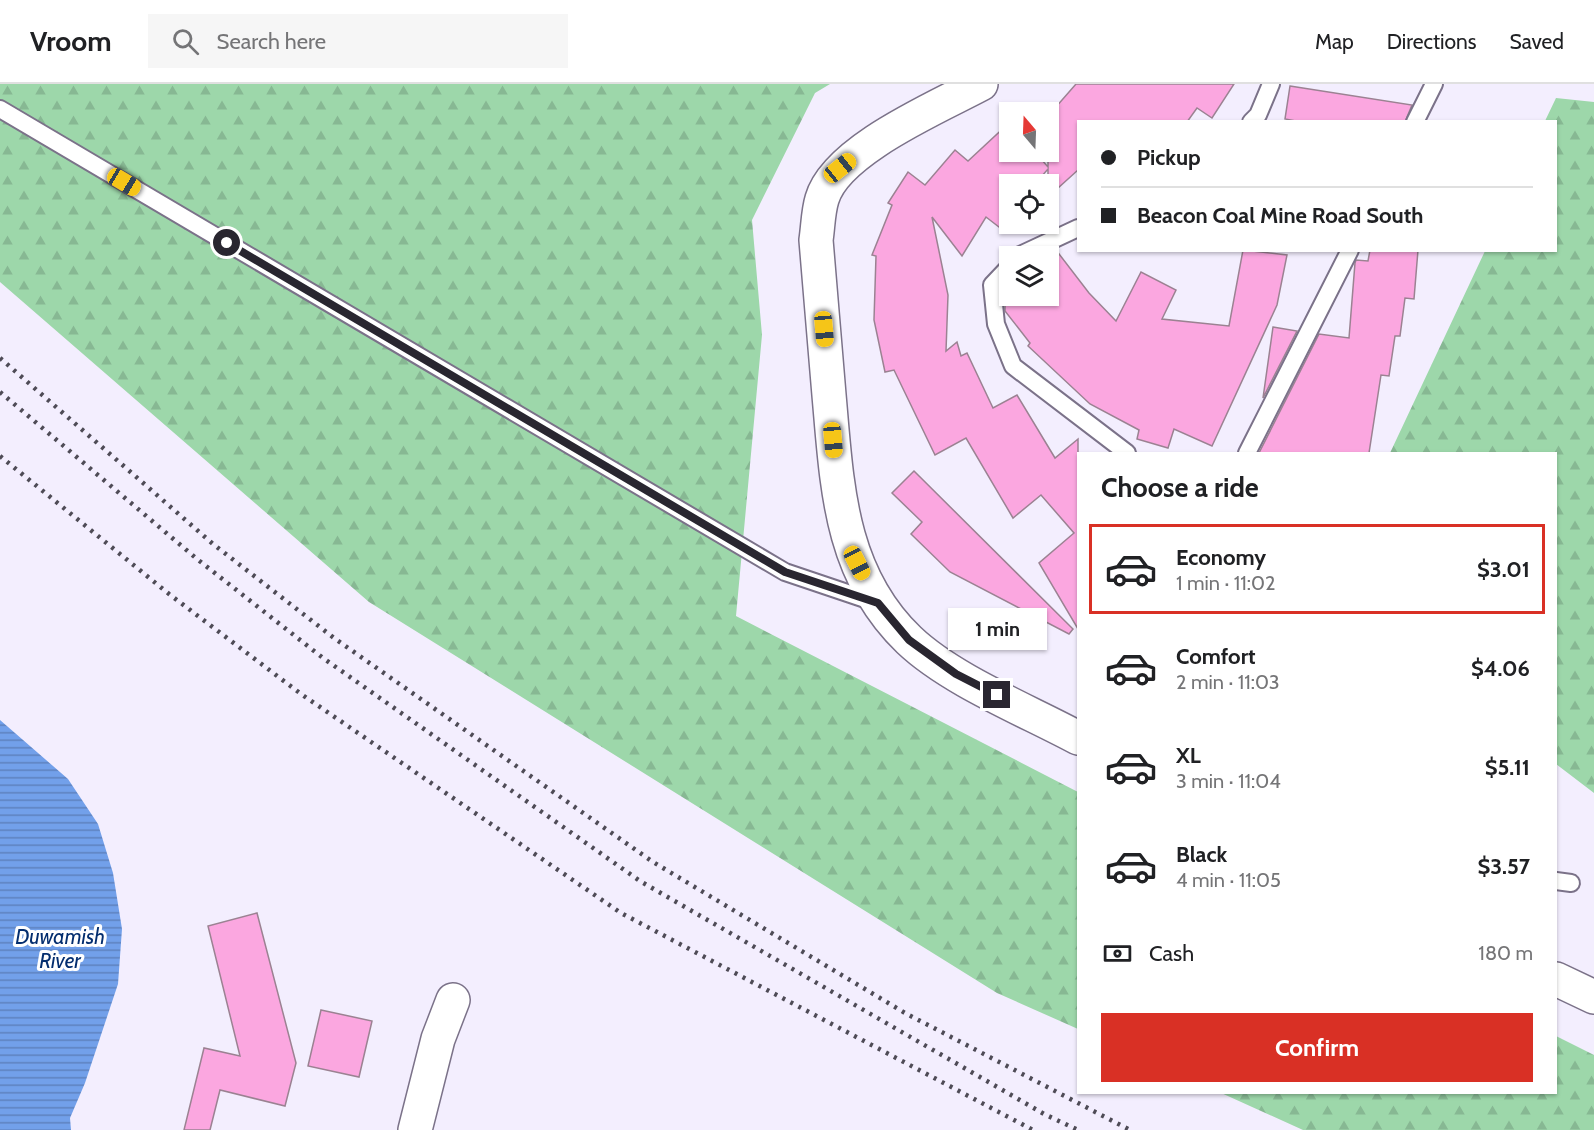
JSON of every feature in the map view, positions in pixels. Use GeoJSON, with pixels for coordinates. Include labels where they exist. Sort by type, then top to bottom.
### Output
{"type":"FeatureCollection","features":[{"type":"Feature","properties":{"kind":"street"},"geometry":{"type":"LineString","coordinates":[[981,84],[869,145],[840,168],[822,197],[816,240],[839,506],[857,563],[878,603],[909,640],[956,674],[1077,737]]}},
{"type":"Feature","properties":{"kind":"street"},"geometry":{"type":"LineString","coordinates":[[1557,978],[1594,997]]}},
{"type":"Feature","properties":{"kind":"street"},"geometry":{"type":"LineString","coordinates":[[415,1130],[438,1039],[453,1000]]}},
{"type":"Feature","properties":{"kind":"lane"},"geometry":{"type":"LineString","coordinates":[[1253,120],[1271,84]]}},
{"type":"Feature","properties":{"kind":"lane"},"geometry":{"type":"LineString","coordinates":[[1416,120],[1434,84]]}},
{"type":"Feature","properties":{"kind":"lane"},"geometry":{"type":"LineString","coordinates":[[0,109],[785,572],[878,603]]}},
{"type":"Feature","properties":{"kind":"lane"},"geometry":{"type":"LineString","coordinates":[[1039,246],[1077,228]]}},
{"type":"Feature","properties":{"kind":"lane"},"geometry":{"type":"LineString","coordinates":[[1248,452],[1349,252]]}},
{"type":"Feature","properties":{"kind":"lane"},"geometry":{"type":"LineString","coordinates":[[999,278],[992,285],[996,324],[1013,366],[1126,452]]}},
{"type":"Feature","properties":{"kind":"green space"},"geometry":{"type":"Polygon","coordinates":[[[0,84],[830,84],[815,93],[752,220],[762,335],[736,616],[1077,791],[1077,1029],[997,993],[369,602],[0,282],[0,84]]]}},
{"type":"Feature","properties":{"kind":"green space"},"geometry":{"type":"Polygon","coordinates":[[[1556,98],[1594,102],[1594,793],[1557,765],[1557,452],[1390,452],[1485,252],[1557,252],[1557,120],[1545,120],[1556,98]]]}},
{"type":"Feature","properties":{"kind":"green space"},"geometry":{"type":"Polygon","coordinates":[[[1557,1036],[1594,1055],[1594,1130],[1303,1130],[1223,1094],[1557,1094],[1557,1036]]]}},
{"type":"Feature","properties":{"kind":"water","name":"Duwamish River"},"geometry":{"type":"Polygon","coordinates":[[[0,720],[68,779],[98,824],[113,873],[122,929],[118,984],[85,1083],[70,1118],[71,1130],[0,1130],[0,720]]]}},
{"type":"Feature","properties":{"kind":"building"},"geometry":{"type":"Polygon","coordinates":[[[1076,84],[1234,84],[1212,118],[1197,108],[1188,120],[1077,120],[1077,171],[1059,187],[1059,174],[1048,174],[1048,169],[1044,174],[999,174],[999,227],[986,217],[962,256],[932,217],[948,295],[946,351],[957,342],[961,356],[967,353],[993,408],[1017,395],[1055,458],[1078,439],[1077,627],[1039,563],[1074,533],[1041,495],[1013,518],[966,438],[935,455],[894,370],[885,372],[874,320],[876,256],[872,255],[892,205],[888,203],[908,172],[925,185],[955,150],[968,161],[999,132],[999,162],[1044,162],[1048,167],[1048,162],[1059,162],[1059,103],[1076,84]]]}},
{"type":"Feature","properties":{"kind":"building"},"geometry":{"type":"Polygon","coordinates":[[[1290,86],[1412,105],[1406,120],[1285,119],[1290,86]]]}},
{"type":"Feature","properties":{"kind":"building"},"geometry":{"type":"Polygon","coordinates":[[[1243,252],[1287,255],[1277,305],[1212,446],[1174,429],[1168,448],[1137,439],[1139,430],[1090,404],[1028,346],[1030,343],[1005,311],[1005,306],[1059,306],[1059,254],[1089,293],[1116,321],[1141,272],[1176,290],[1162,319],[1229,326],[1243,252]]]}},
{"type":"Feature","properties":{"kind":"building"},"geometry":{"type":"Polygon","coordinates":[[[1370,252],[1418,252],[1414,299],[1405,298],[1400,336],[1395,336],[1389,376],[1381,375],[1369,452],[1260,452],[1319,334],[1349,338],[1355,263],[1356,260],[1368,261],[1370,252]]]}},
{"type":"Feature","properties":{"kind":"building"},"geometry":{"type":"Polygon","coordinates":[[[1273,327],[1297,331],[1263,398],[1273,327]]]}},
{"type":"Feature","properties":{"kind":"building"},"geometry":{"type":"Polygon","coordinates":[[[914,471],[1073,629],[1069,634],[950,572],[911,534],[922,522],[892,493],[914,471]]]}},
{"type":"Feature","properties":{"kind":"building"},"geometry":{"type":"Polygon","coordinates":[[[257,913],[296,1063],[285,1106],[220,1090],[210,1130],[184,1130],[204,1048],[240,1056],[208,926],[257,913]]]}},
{"type":"Feature","properties":{"kind":"building"},"geometry":{"type":"Polygon","coordinates":[[[321,1010],[372,1021],[359,1077],[308,1066],[321,1010]]]}},
{"type":"Feature","properties":{"kind":"railway"},"geometry":{"type":"LineString","coordinates":[[0,358],[213,544],[334,638],[653,862],[905,1013],[1130,1130]]}},
{"type":"Feature","properties":{"kind":"railway"},"geometry":{"type":"LineString","coordinates":[[0,392],[197,559],[323,658],[640,881],[1044,1114],[1078,1130]]}},
{"type":"Feature","properties":{"kind":"railway"},"geometry":{"type":"LineString","coordinates":[[0,456],[169,594],[301,694],[621,913],[1033,1130]]}},
{"type":"Feature","properties":{"kind":"route"},"geometry":{"type":"LineString","coordinates":[[227,243],[785,572],[878,603],[909,640],[956,674],[997,695]]}}]}
